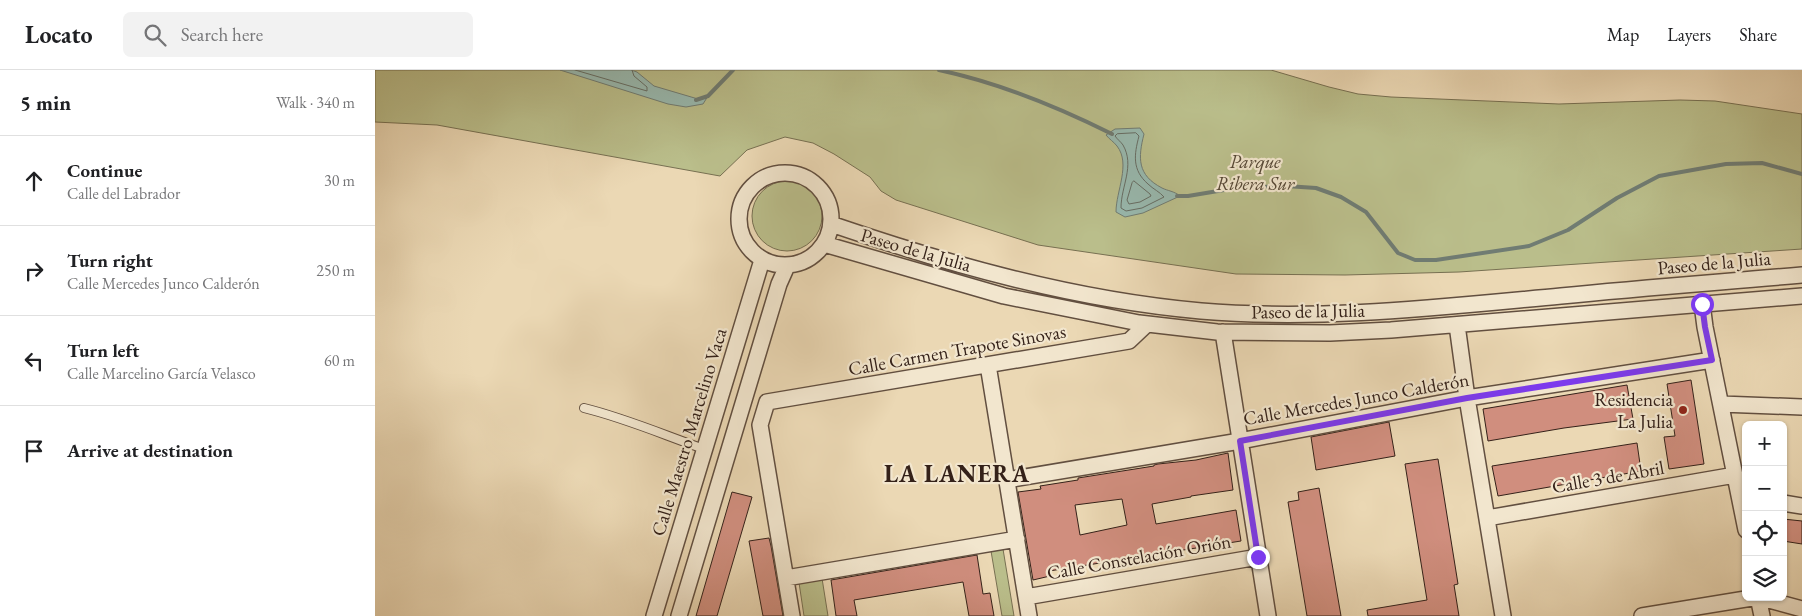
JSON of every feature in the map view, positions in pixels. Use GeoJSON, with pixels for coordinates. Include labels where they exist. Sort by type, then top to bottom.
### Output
{"type":"FeatureCollection","features":[{"type":"Feature","properties":{"kind":"street"},"geometry":{"type":"LineString","coordinates":[[785,173],[801,176],[819,187],[828,201],[831,214],[831,224],[824,244],[808,260],[798,264],[787,266],[762,260],[746,245],[741,232],[739,219],[746,195],[755,184],[769,176],[785,173]]}},
{"type":"Feature","properties":{"kind":"street","name":"Paseo de la Julia"},"geometry":{"type":"LineString","coordinates":[[831,224],[938,258],[1037,284],[1101,298],[1201,311],[1258,314],[1409,310],[1802,275]]}},
{"type":"Feature","properties":{"kind":"street","name":"Paseo de la Julia"},"geometry":{"type":"LineString","coordinates":[[824,244],[1004,296],[1052,307],[1147,324],[1223,332],[1331,332],[1457,325],[1802,296]]}},
{"type":"Feature","properties":{"kind":"street","name":"Calle Maestro Marcelino Vaca"},"geometry":{"type":"LineString","coordinates":[[654,616],[762,260]]}},
{"type":"Feature","properties":{"kind":"street"},"geometry":{"type":"LineString","coordinates":[[679,616],[779,284],[787,266]]}},
{"type":"Feature","properties":{"kind":"street"},"geometry":{"type":"LineString","coordinates":[[1702,304],[1735,475],[1742,499]]}},
{"type":"Feature","properties":{"kind":"street","name":"Calle Carmen Trapote Sinovas"},"geometry":{"type":"LineString","coordinates":[[786,578],[761,425],[767,402],[1129,341],[1147,324]]}},
{"type":"Feature","properties":{"kind":"street"},"geometry":{"type":"LineString","coordinates":[[1457,325],[1467,398],[1503,616]]}},
{"type":"Feature","properties":{"kind":"street"},"geometry":{"type":"LineString","coordinates":[[1223,332],[1268,616]]}},
{"type":"Feature","properties":{"kind":"street","name":"Calle Mercedes Junco Calderón"},"geometry":{"type":"LineString","coordinates":[[1007,480],[1240,441],[1467,398],[1712,360]]}},
{"type":"Feature","properties":{"kind":"street"},"geometry":{"type":"LineString","coordinates":[[988,365],[1029,616]]}},
{"type":"Feature","properties":{"kind":"street"},"geometry":{"type":"LineString","coordinates":[[1721,404],[1802,407]]}},
{"type":"Feature","properties":{"kind":"street","name":"Calle 3 de Abril"},"geometry":{"type":"LineString","coordinates":[[1487,518],[1735,475]]}},
{"type":"Feature","properties":{"kind":"street"},"geometry":{"type":"LineString","coordinates":[[1787,504],[1802,506]]}},
{"type":"Feature","properties":{"kind":"street"},"geometry":{"type":"LineString","coordinates":[[793,616],[786,578],[1017,539]]}},
{"type":"Feature","properties":{"kind":"street","name":"Calle Constelación Orión"},"geometry":{"type":"LineString","coordinates":[[1026,597],[1258,557]]}},
{"type":"Feature","properties":{"kind":"street"},"geometry":{"type":"LineString","coordinates":[[1642,616],[1742,600]]}},
{"type":"Feature","properties":{"kind":"street"},"geometry":{"type":"LineString","coordinates":[[1759,601],[1762,616]]}},
{"type":"Feature","properties":{"kind":"street"},"geometry":{"type":"LineString","coordinates":[[1773,601],[1802,609]]}},
{"type":"Feature","properties":{"kind":"lane"},"geometry":{"type":"LineString","coordinates":[[584,408],[614,416],[704,449]]}},
{"type":"Feature","properties":{"kind":"green space","name":"Parque Ribera Sur"},"geometry":{"type":"Polygon","coordinates":[[[375,70],[1271,70],[1358,94],[1391,97],[1559,104],[1680,100],[1715,101],[1802,114],[1802,249],[1459,272],[1345,275],[1236,274],[1038,245],[896,200],[881,191],[870,177],[834,154],[813,143],[785,137],[747,150],[720,176],[437,125],[375,122],[375,70]]]}},
{"type":"Feature","properties":{"kind":"green space"},"geometry":{"type":"Polygon","coordinates":[[[787,181],[806,187],[816,197],[822,216],[816,235],[806,245],[787,251],[768,245],[758,235],[752,216],[758,197],[768,187],[787,181]]]}},
{"type":"Feature","properties":{"kind":"green space"},"geometry":{"type":"Polygon","coordinates":[[[1003,549],[1014,616],[1002,616],[991,551],[1003,549]]]}},
{"type":"Feature","properties":{"kind":"green space"},"geometry":{"type":"Polygon","coordinates":[[[821,572],[828,616],[804,616],[798,576],[821,572]]]}},
{"type":"Feature","properties":{"kind":"water"},"geometry":{"type":"Polygon","coordinates":[[[560,70],[631,70],[637,72],[654,86],[698,99],[708,96],[703,104],[686,107],[668,104],[560,70]]]}},
{"type":"Feature","properties":{"kind":"water"},"geometry":{"type":"Polygon","coordinates":[[[1140,128],[1144,134],[1140,158],[1144,172],[1154,183],[1180,196],[1143,213],[1125,217],[1116,212],[1123,161],[1117,146],[1106,135],[1115,129],[1140,128]]]}},
{"type":"Feature","properties":{"kind":"building","name":"Residencia La Julia"},"geometry":{"type":"Polygon","coordinates":[[[1691,380],[1704,464],[1669,469],[1664,437],[1675,436],[1667,384],[1691,380]]]}},
{"type":"Feature","properties":{"kind":"building"},"geometry":{"type":"Polygon","coordinates":[[[1627,385],[1633,419],[1488,441],[1483,409],[1627,385]]]}},
{"type":"Feature","properties":{"kind":"building"},"geometry":{"type":"Polygon","coordinates":[[[1389,422],[1395,456],[1316,470],[1311,437],[1389,422]]]}},
{"type":"Feature","properties":{"kind":"building"},"geometry":{"type":"Polygon","coordinates":[[[1637,443],[1641,471],[1498,496],[1492,466],[1637,443]]]}},
{"type":"Feature","properties":{"kind":"building"},"geometry":{"type":"Polygon","coordinates":[[[1228,453],[1233,490],[1152,504],[1156,524],[1236,510],[1241,541],[1049,571],[1050,576],[1033,580],[1018,492],[1041,489],[1040,486],[1078,480],[1078,478],[1158,464],[1196,460],[1228,453]],[[1122,499],[1075,505],[1080,535],[1127,525],[1122,499]]]}},
{"type":"Feature","properties":{"kind":"building"},"geometry":{"type":"Polygon","coordinates":[[[1438,459],[1458,584],[1454,585],[1459,616],[1368,616],[1367,610],[1427,600],[1405,464],[1438,459]]]}},
{"type":"Feature","properties":{"kind":"building"},"geometry":{"type":"Polygon","coordinates":[[[1319,488],[1341,616],[1307,616],[1288,502],[1299,500],[1298,492],[1319,488]]]}},
{"type":"Feature","properties":{"kind":"building"},"geometry":{"type":"Polygon","coordinates":[[[732,492],[752,497],[717,616],[696,616],[732,492]]]}},
{"type":"Feature","properties":{"kind":"building"},"geometry":{"type":"Polygon","coordinates":[[[1787,519],[1802,521],[1802,544],[1787,542],[1787,519]]]}},
{"type":"Feature","properties":{"kind":"building"},"geometry":{"type":"Polygon","coordinates":[[[769,538],[783,616],[763,616],[749,541],[769,538]]]}},
{"type":"Feature","properties":{"kind":"building"},"geometry":{"type":"Polygon","coordinates":[[[977,555],[983,594],[990,593],[994,616],[969,616],[963,582],[854,600],[857,616],[836,616],[831,580],[977,555]]]}},
{"type":"Feature","properties":{"kind":"waterway"},"geometry":{"type":"LineString","coordinates":[[696,100],[708,96],[733,70]]}},
{"type":"Feature","properties":{"kind":"waterway"},"geometry":{"type":"LineString","coordinates":[[939,70],[962,75],[1027,96],[1112,134]]}},
{"type":"Feature","properties":{"kind":"waterway"},"geometry":{"type":"LineString","coordinates":[[1177,196],[1236,188],[1286,186],[1316,188],[1341,197],[1366,212],[1398,253],[1415,260],[1436,260],[1529,246],[1568,230],[1617,198],[1659,176],[1726,164],[1762,163],[1802,174]]}},
{"type":"Feature","properties":{"kind":"place","name":"Residencia La Julia"},"geometry":{"type":"Point","coordinates":[1683,410]}},
{"type":"Feature","properties":{"kind":"district","name":"LA LANERA"},"geometry":{"type":"Point","coordinates":[957,473]}},
{"type":"Feature","properties":{"kind":"route"},"geometry":{"type":"LineString","coordinates":[[1258,557],[1240,441],[1467,398],[1712,360],[1702,304]]}}]}
